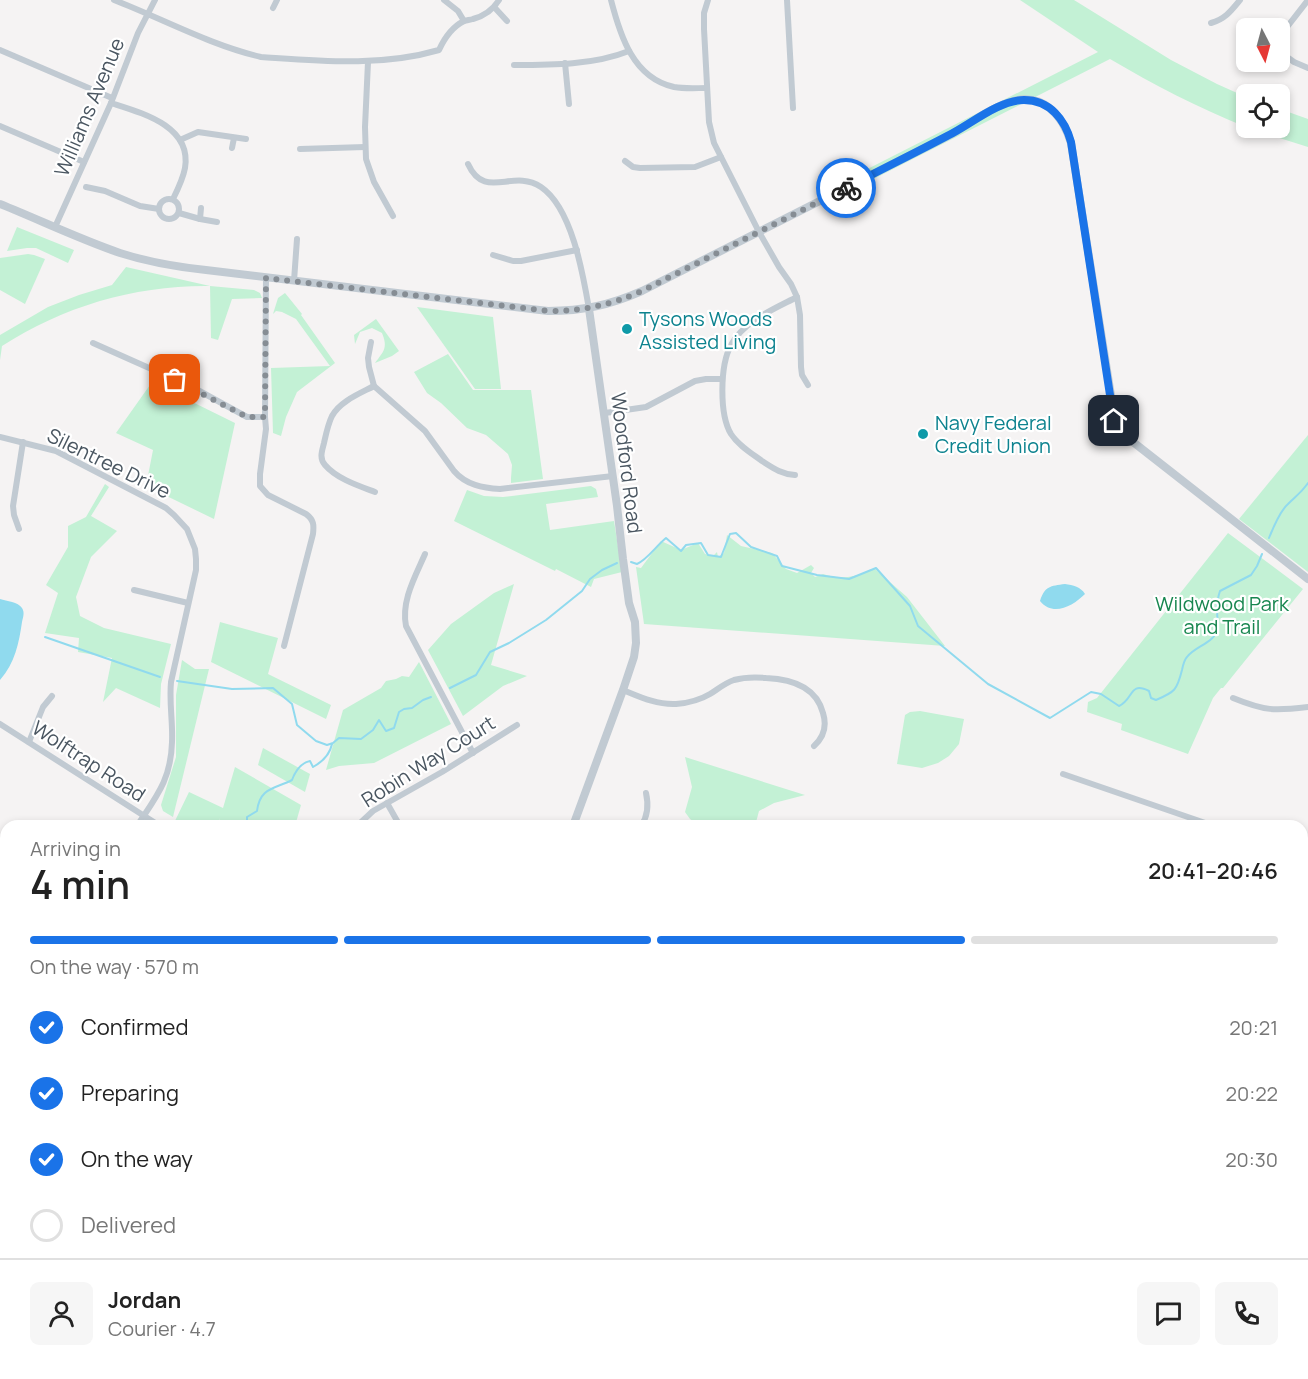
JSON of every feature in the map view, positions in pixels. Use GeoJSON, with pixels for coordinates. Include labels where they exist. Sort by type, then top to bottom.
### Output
{"type":"FeatureCollection","features":[{"type":"Feature","properties":{"kind":"street"},"geometry":{"type":"LineString","coordinates":[[114,0],[221,45],[261,57],[368,62],[419,56],[439,50],[444,39],[464,21],[483,15],[495,8],[499,0]]}},
{"type":"Feature","properties":{"kind":"street","name":"Williams Avenue"},"geometry":{"type":"LineString","coordinates":[[55,227],[112,100],[138,33],[156,0]]}},
{"type":"Feature","properties":{"kind":"street"},"geometry":{"type":"LineString","coordinates":[[273,8],[277,0]]}},
{"type":"Feature","properties":{"kind":"street"},"geometry":{"type":"LineString","coordinates":[[444,0],[458,11],[464,21]]}},
{"type":"Feature","properties":{"kind":"street"},"geometry":{"type":"LineString","coordinates":[[611,0],[629,51],[645,73],[663,84],[684,88],[707,88]]}},
{"type":"Feature","properties":{"kind":"street"},"geometry":{"type":"LineString","coordinates":[[708,0],[704,13],[704,29],[711,133],[759,232],[791,284],[796,297],[800,315],[802,375],[808,386]]}},
{"type":"Feature","properties":{"kind":"street"},"geometry":{"type":"LineString","coordinates":[[787,0],[793,108]]}},
{"type":"Feature","properties":{"kind":"street"},"geometry":{"type":"LineString","coordinates":[[1211,23],[1228,15],[1240,0]]}},
{"type":"Feature","properties":{"kind":"street"},"geometry":{"type":"LineString","coordinates":[[1290,23],[1308,0]]}},
{"type":"Feature","properties":{"kind":"street"},"geometry":{"type":"LineString","coordinates":[[495,8],[507,21]]}},
{"type":"Feature","properties":{"kind":"street"},"geometry":{"type":"LineString","coordinates":[[0,50],[165,124],[172,130],[184,147],[186,156],[183,176],[173,200]]}},
{"type":"Feature","properties":{"kind":"street"},"geometry":{"type":"LineString","coordinates":[[514,65],[604,59],[629,51]]}},
{"type":"Feature","properties":{"kind":"street"},"geometry":{"type":"LineString","coordinates":[[1290,59],[1308,68]]}},
{"type":"Feature","properties":{"kind":"street"},"geometry":{"type":"LineString","coordinates":[[368,62],[366,159],[370,172],[393,216]]}},
{"type":"Feature","properties":{"kind":"street"},"geometry":{"type":"LineString","coordinates":[[565,63],[569,104]]}},
{"type":"Feature","properties":{"kind":"street"},"geometry":{"type":"LineString","coordinates":[[0,204],[121,253],[161,264],[548,311],[589,309],[642,291],[950,135],[988,112],[1010,102],[1034,101],[1054,111],[1064,123],[1071,142],[1116,426],[1129,439],[1308,579]]}},
{"type":"Feature","properties":{"kind":"street"},"geometry":{"type":"LineString","coordinates":[[0,126],[84,162]]}},
{"type":"Feature","properties":{"kind":"street"},"geometry":{"type":"LineString","coordinates":[[180,140],[198,132],[246,139]]}},
{"type":"Feature","properties":{"kind":"street"},"geometry":{"type":"LineString","coordinates":[[232,148],[234,138]]}},
{"type":"Feature","properties":{"kind":"street"},"geometry":{"type":"LineString","coordinates":[[300,149],[365,147]]}},
{"type":"Feature","properties":{"kind":"street"},"geometry":{"type":"LineString","coordinates":[[625,161],[633,167],[640,168],[687,168],[704,165],[721,157]]}},
{"type":"Feature","properties":{"kind":"street","name":"Woodford Road"},"geometry":{"type":"LineString","coordinates":[[468,164],[475,176],[485,182],[522,180],[532,182],[546,191],[555,201],[577,250],[589,309],[613,476],[622,559],[636,631],[634,657],[575,820]]}},
{"type":"Feature","properties":{"kind":"street"},"geometry":{"type":"LineString","coordinates":[[105,191],[107,182]]}},
{"type":"Feature","properties":{"kind":"street"},"geometry":{"type":"LineString","coordinates":[[86,187],[105,191],[140,206],[159,209]]}},
{"type":"Feature","properties":{"kind":"street"},"geometry":{"type":"LineString","coordinates":[[170,199],[178,204],[179,213],[175,218],[169,219],[161,215],[159,209],[161,203],[170,199]]}},
{"type":"Feature","properties":{"kind":"street"},"geometry":{"type":"LineString","coordinates":[[200,219],[201,208]]}},
{"type":"Feature","properties":{"kind":"street"},"geometry":{"type":"LineString","coordinates":[[179,213],[217,222]]}},
{"type":"Feature","properties":{"kind":"street"},"geometry":{"type":"LineString","coordinates":[[294,281],[297,239]]}},
{"type":"Feature","properties":{"kind":"street"},"geometry":{"type":"LineString","coordinates":[[492,255],[521,261],[577,250]]}},
{"type":"Feature","properties":{"kind":"street"},"geometry":{"type":"LineString","coordinates":[[266,278],[266,429],[260,486],[264,493],[306,514],[314,524],[284,646]]}},
{"type":"Feature","properties":{"kind":"street"},"geometry":{"type":"LineString","coordinates":[[795,475],[784,474],[776,470],[749,452],[732,437],[724,416],[722,379],[726,355],[738,335],[756,320],[796,297]]}},
{"type":"Feature","properties":{"kind":"street"},"geometry":{"type":"LineString","coordinates":[[371,342],[368,358],[374,386],[425,431],[459,477],[474,485],[501,489],[613,476]]}},
{"type":"Feature","properties":{"kind":"street"},"geometry":{"type":"LineString","coordinates":[[93,343],[194,388],[247,417],[265,417]]}},
{"type":"Feature","properties":{"kind":"street"},"geometry":{"type":"LineString","coordinates":[[604,412],[646,406],[695,381],[722,379]]}},
{"type":"Feature","properties":{"kind":"street"},"geometry":{"type":"LineString","coordinates":[[374,386],[350,399],[333,414],[321,456],[326,466],[334,472],[351,483],[375,492]]}},
{"type":"Feature","properties":{"kind":"street","name":"Silentree Drive"},"geometry":{"type":"LineString","coordinates":[[0,436],[44,447],[64,455],[166,508],[187,530],[195,549],[196,570],[171,682],[172,742],[169,766],[160,792],[141,820]]}},
{"type":"Feature","properties":{"kind":"street"},"geometry":{"type":"LineString","coordinates":[[19,529],[13,506],[23,442]]}},
{"type":"Feature","properties":{"kind":"street"},"geometry":{"type":"LineString","coordinates":[[425,554],[405,605],[406,626],[473,753]]}},
{"type":"Feature","properties":{"kind":"street"},"geometry":{"type":"LineString","coordinates":[[134,590],[188,603]]}},
{"type":"Feature","properties":{"kind":"street"},"geometry":{"type":"LineString","coordinates":[[623,690],[649,700],[671,704],[701,699],[725,684],[744,678],[776,678],[794,682],[802,685],[814,695],[824,714],[823,736],[814,746]]}},
{"type":"Feature","properties":{"kind":"street"},"geometry":{"type":"LineString","coordinates":[[29,742],[43,707],[52,696]]}},
{"type":"Feature","properties":{"kind":"street"},"geometry":{"type":"LineString","coordinates":[[1233,698],[1268,710],[1308,707]]}},
{"type":"Feature","properties":{"kind":"street","name":"Wolftrap Road"},"geometry":{"type":"LineString","coordinates":[[0,724],[150,820]]}},
{"type":"Feature","properties":{"kind":"street","name":"Robin Way Court"},"geometry":{"type":"LineString","coordinates":[[364,820],[387,803],[517,725]]}},
{"type":"Feature","properties":{"kind":"street"},"geometry":{"type":"LineString","coordinates":[[1063,774],[1196,820]]}},
{"type":"Feature","properties":{"kind":"street"},"geometry":{"type":"LineString","coordinates":[[645,820],[648,814],[646,793]]}},
{"type":"Feature","properties":{"kind":"street"},"geometry":{"type":"LineString","coordinates":[[387,803],[397,820]]}},
{"type":"Feature","properties":{"kind":"green space"},"geometry":{"type":"Polygon","coordinates":[[[1020,0],[1074,0],[1171,60],[1236,93],[1236,123],[1177,96],[1110,59],[836,198],[836,185],[1098,52],[1020,0]]]}},
{"type":"Feature","properties":{"kind":"green space"},"geometry":{"type":"Polygon","coordinates":[[[1290,113],[1308,119],[1308,147],[1280,138],[1290,138],[1290,113]]]}},
{"type":"Feature","properties":{"kind":"green space"},"geometry":{"type":"Polygon","coordinates":[[[17,227],[74,250],[68,263],[36,248],[7,251],[17,227]]]}},
{"type":"Feature","properties":{"kind":"green space"},"geometry":{"type":"Polygon","coordinates":[[[28,254],[45,259],[25,304],[0,290],[0,258],[28,254]]]}},
{"type":"Feature","properties":{"kind":"green space"},"geometry":{"type":"Polygon","coordinates":[[[126,267],[210,286],[155,289],[76,309],[2,346],[0,360],[0,335],[48,307],[112,285],[126,267]]]}},
{"type":"Feature","properties":{"kind":"green space"},"geometry":{"type":"Polygon","coordinates":[[[210,286],[254,290],[260,293],[262,298],[232,299],[218,340],[211,338],[210,286]]]}},
{"type":"Feature","properties":{"kind":"green space"},"geometry":{"type":"Polygon","coordinates":[[[285,293],[335,363],[297,392],[281,436],[273,433],[271,368],[330,366],[296,319],[282,312],[276,311],[273,314],[278,298],[285,293]]]}},
{"type":"Feature","properties":{"kind":"green space"},"geometry":{"type":"Polygon","coordinates":[[[417,307],[493,317],[501,389],[475,389],[417,307]]]}},
{"type":"Feature","properties":{"kind":"green space"},"geometry":{"type":"Polygon","coordinates":[[[376,319],[399,351],[375,363],[384,349],[385,342],[382,333],[372,328],[360,332],[355,344],[354,335],[376,319]]]}},
{"type":"Feature","properties":{"kind":"green space"},"geometry":{"type":"Polygon","coordinates":[[[448,354],[473,390],[531,390],[543,479],[511,483],[512,465],[508,454],[486,435],[467,428],[427,393],[414,372],[448,354]]]}},
{"type":"Feature","properties":{"kind":"green space"},"geometry":{"type":"Polygon","coordinates":[[[157,375],[168,381],[166,389],[235,423],[214,519],[146,486],[153,450],[116,433],[157,375]]]}},
{"type":"Feature","properties":{"kind":"green space","name":"Wildwood Park and Trail"},"geometry":{"type":"Polygon","coordinates":[[[1308,435],[1308,572],[1239,519],[1308,435]]]}},
{"type":"Feature","properties":{"kind":"green space"},"geometry":{"type":"Polygon","coordinates":[[[105,484],[109,487],[91,516],[117,531],[91,557],[76,597],[80,616],[104,628],[171,644],[161,684],[160,708],[116,688],[103,702],[112,658],[78,652],[79,638],[45,633],[58,593],[46,585],[68,547],[68,526],[86,517],[105,484]]]}},
{"type":"Feature","properties":{"kind":"green space"},"geometry":{"type":"Polygon","coordinates":[[[591,486],[596,489],[598,497],[546,504],[550,530],[614,521],[622,572],[594,579],[591,587],[454,521],[467,490],[484,496],[503,497],[591,486]]]}},
{"type":"Feature","properties":{"kind":"green space","name":"Wildwood Park and Trail"},"geometry":{"type":"Polygon","coordinates":[[[1228,533],[1303,589],[1213,698],[1188,754],[1121,730],[1122,724],[1087,712],[1088,702],[1097,698],[1228,533]]]}},
{"type":"Feature","properties":{"kind":"green space"},"geometry":{"type":"Polygon","coordinates":[[[727,535],[741,546],[772,553],[786,569],[797,573],[811,565],[814,568],[811,573],[815,577],[823,574],[849,577],[875,569],[907,597],[945,646],[644,624],[636,567],[641,568],[661,541],[681,550],[698,543],[705,554],[713,556],[717,552],[718,557],[724,553],[727,535]]]}},
{"type":"Feature","properties":{"kind":"green space"},"geometry":{"type":"Polygon","coordinates":[[[514,584],[491,665],[527,676],[503,686],[463,716],[428,650],[451,624],[494,593],[514,584]]]}},
{"type":"Feature","properties":{"kind":"green space"},"geometry":{"type":"Polygon","coordinates":[[[220,622],[278,638],[268,674],[331,705],[326,719],[211,662],[220,622]]]}},
{"type":"Feature","properties":{"kind":"green space"},"geometry":{"type":"Polygon","coordinates":[[[182,660],[195,669],[209,669],[173,817],[163,811],[161,805],[176,757],[176,695],[182,660]]]}},
{"type":"Feature","properties":{"kind":"green space"},"geometry":{"type":"Polygon","coordinates":[[[419,662],[451,724],[374,763],[339,766],[326,770],[343,710],[381,688],[386,681],[402,676],[409,677],[419,662]]]}},
{"type":"Feature","properties":{"kind":"green space"},"geometry":{"type":"Polygon","coordinates":[[[920,711],[964,719],[959,744],[949,756],[938,763],[922,768],[897,764],[905,715],[920,711]]]}},
{"type":"Feature","properties":{"kind":"green space"},"geometry":{"type":"Polygon","coordinates":[[[263,748],[310,774],[305,792],[258,765],[263,748]]]}},
{"type":"Feature","properties":{"kind":"green space"},"geometry":{"type":"Polygon","coordinates":[[[685,757],[805,795],[774,803],[759,811],[757,820],[691,820],[685,812],[692,787],[685,757]]]}},
{"type":"Feature","properties":{"kind":"green space"},"geometry":{"type":"Polygon","coordinates":[[[235,767],[301,805],[297,820],[220,820],[220,818],[219,820],[175,820],[189,792],[223,808],[235,767]]]}},
{"type":"Feature","properties":{"kind":"water"},"geometry":{"type":"Polygon","coordinates":[[[1065,584],[1076,587],[1085,594],[1069,606],[1057,609],[1045,606],[1040,601],[1044,592],[1049,588],[1065,584]]]}},
{"type":"Feature","properties":{"kind":"water"},"geometry":{"type":"Polygon","coordinates":[[[0,599],[18,604],[24,613],[15,653],[0,680],[0,599]]]}},
{"type":"Feature","properties":{"kind":"waterway"},"geometry":{"type":"LineString","coordinates":[[1269,538],[1282,511],[1308,483]]}},
{"type":"Feature","properties":{"kind":"waterway"},"geometry":{"type":"LineString","coordinates":[[631,562],[637,564],[641,562],[666,538],[681,551],[686,545],[701,543],[708,555],[721,557],[730,534],[736,533],[751,547],[777,556],[782,566],[817,575],[849,579],[876,568],[910,606],[918,626],[988,684],[1050,718],[1091,692],[1101,694],[1119,706],[1138,688],[1149,691],[1151,698],[1156,700],[1174,690],[1186,658],[1213,638],[1215,634],[1220,591],[1251,575],[1262,554]]}},
{"type":"Feature","properties":{"kind":"waterway"},"geometry":{"type":"LineString","coordinates":[[450,688],[476,675],[490,652],[546,620],[582,591],[590,579],[617,563]]}},
{"type":"Feature","properties":{"kind":"waterway"},"geometry":{"type":"LineString","coordinates":[[45,637],[160,677]]}},
{"type":"Feature","properties":{"kind":"waterway"},"geometry":{"type":"LineString","coordinates":[[177,681],[232,689],[273,688],[292,704],[297,725],[316,741],[327,745],[339,738],[361,739],[373,730],[379,720],[386,731],[394,728],[399,712],[412,708],[431,697]]}},
{"type":"Feature","properties":{"kind":"waterway"},"geometry":{"type":"LineString","coordinates":[[247,820],[247,817],[257,811],[261,797],[265,793],[292,780],[304,764],[310,761],[313,767],[319,763],[332,744]]}},
{"type":"Feature","properties":{"kind":"way so far"},"geometry":{"type":"LineString","coordinates":[[175,380],[247,417],[265,417],[266,278],[548,311],[589,309],[642,291],[846,188]]}},
{"type":"Feature","properties":{"kind":"place","name":"Tysons Woods Assisted Living"},"geometry":{"type":"Point","coordinates":[627,329]}},
{"type":"Feature","properties":{"kind":"place","name":"Navy Federal Credit Union"},"geometry":{"type":"Point","coordinates":[923,434]}},
{"type":"Feature","properties":{"kind":"route"},"geometry":{"type":"LineString","coordinates":[[846,188],[1010,102],[1016,100],[1040,102],[1054,111],[1064,123],[1071,142],[1114,421]]}}]}
